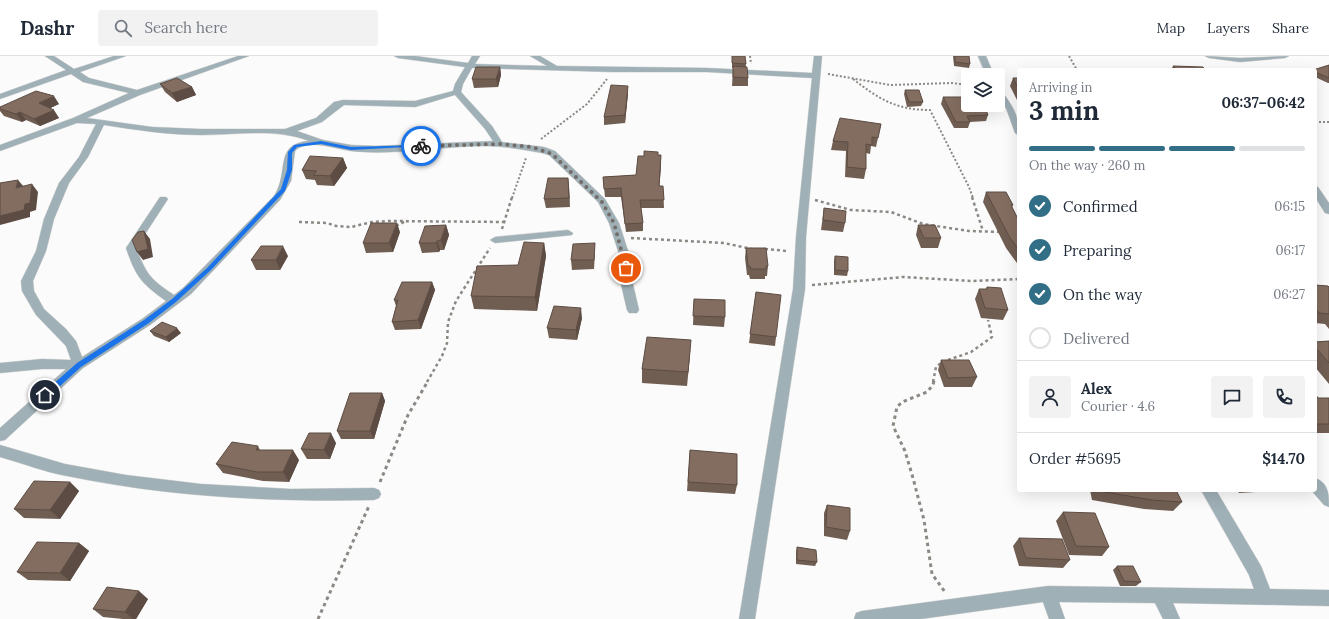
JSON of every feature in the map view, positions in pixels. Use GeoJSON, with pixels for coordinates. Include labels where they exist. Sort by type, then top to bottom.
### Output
{"type":"FeatureCollection","features":[{"type":"Feature","properties":{"kind":"street"},"geometry":{"type":"LineString","coordinates":[[49,56],[72,72],[92,82],[137,93]]}},
{"type":"Feature","properties":{"kind":"street"},"geometry":{"type":"LineString","coordinates":[[0,97],[122,56]]}},
{"type":"Feature","properties":{"kind":"street"},"geometry":{"type":"LineString","coordinates":[[0,148],[76,120],[137,93],[245,56]]}},
{"type":"Feature","properties":{"kind":"street"},"geometry":{"type":"LineString","coordinates":[[398,56],[470,66],[613,70],[707,70],[816,74]]}},
{"type":"Feature","properties":{"kind":"street"},"geometry":{"type":"LineString","coordinates":[[457,92],[459,84],[476,56]]}},
{"type":"Feature","properties":{"kind":"street"},"geometry":{"type":"LineString","coordinates":[[534,56],[558,69]]}},
{"type":"Feature","properties":{"kind":"street"},"geometry":{"type":"LineString","coordinates":[[747,619],[781,411],[799,287],[804,197],[818,56]]}},
{"type":"Feature","properties":{"kind":"street"},"geometry":{"type":"LineString","coordinates":[[982,56],[987,68]]}},
{"type":"Feature","properties":{"kind":"street"},"geometry":{"type":"LineString","coordinates":[[1209,56],[1240,58],[1285,56]]}},
{"type":"Feature","properties":{"kind":"street"},"geometry":{"type":"LineString","coordinates":[[1240,58],[1245,68]]}},
{"type":"Feature","properties":{"kind":"street"},"geometry":{"type":"LineString","coordinates":[[284,132],[319,120],[337,104],[343,102],[415,104],[457,92]]}},
{"type":"Feature","properties":{"kind":"street"},"geometry":{"type":"LineString","coordinates":[[457,92],[489,128],[499,144]]}},
{"type":"Feature","properties":{"kind":"street"},"geometry":{"type":"LineString","coordinates":[[1005,101],[1010,108],[1017,127]]}},
{"type":"Feature","properties":{"kind":"street"},"geometry":{"type":"LineString","coordinates":[[76,120],[152,130],[296,133],[321,142],[351,148],[375,149],[499,144],[532,147],[552,154],[602,202],[614,223],[624,254],[626,280],[633,310]]}},
{"type":"Feature","properties":{"kind":"street"},"geometry":{"type":"LineString","coordinates":[[79,365],[72,344],[40,312],[28,291],[27,282],[41,251],[49,219],[64,183],[86,152],[100,122]]}},
{"type":"Feature","properties":{"kind":"street"},"geometry":{"type":"LineString","coordinates":[[0,436],[79,365],[146,322],[174,301],[209,269],[277,198],[285,184],[292,149],[296,146],[321,142]]}},
{"type":"Feature","properties":{"kind":"street"},"geometry":{"type":"LineString","coordinates":[[1317,192],[1329,211]]}},
{"type":"Feature","properties":{"kind":"street"},"geometry":{"type":"LineString","coordinates":[[163,199],[130,248],[140,272],[150,284],[174,301]]}},
{"type":"Feature","properties":{"kind":"street"},"geometry":{"type":"LineString","coordinates":[[496,240],[568,233]]}},
{"type":"Feature","properties":{"kind":"street"},"geometry":{"type":"LineString","coordinates":[[0,368],[42,364],[79,365]]}},
{"type":"Feature","properties":{"kind":"street"},"geometry":{"type":"LineString","coordinates":[[0,451],[65,470],[126,481],[201,490],[291,495],[374,494]]}},
{"type":"Feature","properties":{"kind":"street"},"geometry":{"type":"LineString","coordinates":[[1317,486],[1329,501]]}},
{"type":"Feature","properties":{"kind":"street"},"geometry":{"type":"LineString","coordinates":[[1209,492],[1255,571],[1266,598]]}},
{"type":"Feature","properties":{"kind":"street"},"geometry":{"type":"LineString","coordinates":[[1048,594],[1057,619]]}},
{"type":"Feature","properties":{"kind":"street"},"geometry":{"type":"LineString","coordinates":[[862,619],[1048,594],[1329,598]]}},
{"type":"Feature","properties":{"kind":"street"},"geometry":{"type":"LineString","coordinates":[[1160,596],[1172,619]]}},
{"type":"Feature","properties":{"kind":"path"},"geometry":{"type":"LineString","coordinates":[[1069,56],[1076,68]]}},
{"type":"Feature","properties":{"kind":"path"},"geometry":{"type":"LineString","coordinates":[[318,619],[408,415],[442,356],[447,343],[448,322],[456,301],[482,258],[496,240],[505,222],[519,173],[532,147],[587,104],[613,70]]}},
{"type":"Feature","properties":{"kind":"path"},"geometry":{"type":"LineString","coordinates":[[816,74],[890,85],[952,83],[961,84]]}},
{"type":"Feature","properties":{"kind":"path"},"geometry":{"type":"LineString","coordinates":[[852,79],[886,103],[910,111],[930,110],[969,187],[983,231]]}},
{"type":"Feature","properties":{"kind":"path"},"geometry":{"type":"LineString","coordinates":[[1317,122],[1329,122]]}},
{"type":"Feature","properties":{"kind":"path"},"geometry":{"type":"LineString","coordinates":[[804,197],[851,210],[891,212],[923,224],[1003,232]]}},
{"type":"Feature","properties":{"kind":"path"},"geometry":{"type":"LineString","coordinates":[[299,222],[327,223],[336,226],[351,227],[372,222],[406,220],[505,222]]}},
{"type":"Feature","properties":{"kind":"path"},"geometry":{"type":"LineString","coordinates":[[392,228],[406,220]]}},
{"type":"Feature","properties":{"kind":"path"},"geometry":{"type":"LineString","coordinates":[[617,236],[649,240],[724,243],[757,249]]}},
{"type":"Feature","properties":{"kind":"path"},"geometry":{"type":"LineString","coordinates":[[763,249],[786,251],[800,262]]}},
{"type":"Feature","properties":{"kind":"path"},"geometry":{"type":"LineString","coordinates":[[799,287],[903,277],[972,280],[1017,279]]}},
{"type":"Feature","properties":{"kind":"path"},"geometry":{"type":"LineString","coordinates":[[960,606],[944,591],[932,574],[924,520],[913,478],[905,451],[893,426],[897,408],[902,402],[927,392],[934,385],[936,367],[943,362],[973,351],[992,337],[988,320]]}},
{"type":"Feature","properties":{"kind":"building"},"geometry":{"type":"Polygon","coordinates":[[[732,56],[745,56],[746,64],[732,63],[732,56]]]}},
{"type":"Feature","properties":{"kind":"building"},"geometry":{"type":"Polygon","coordinates":[[[955,56],[969,56],[970,64],[955,62],[955,56]]]}},
{"type":"Feature","properties":{"kind":"building"},"geometry":{"type":"Polygon","coordinates":[[[1329,65],[1329,78],[1317,73],[1317,69],[1329,65]]]}},
{"type":"Feature","properties":{"kind":"building"},"geometry":{"type":"Polygon","coordinates":[[[733,66],[747,67],[748,78],[733,77],[733,66]]]}},
{"type":"Feature","properties":{"kind":"building"},"geometry":{"type":"Polygon","coordinates":[[[1173,66],[1204,68],[1175,68],[1173,66]]]}},
{"type":"Feature","properties":{"kind":"building"},"geometry":{"type":"Polygon","coordinates":[[[476,67],[500,67],[496,79],[472,79],[476,67]]]}},
{"type":"Feature","properties":{"kind":"building"},"geometry":{"type":"Polygon","coordinates":[[[177,78],[192,87],[172,93],[160,84],[177,78]]]}},
{"type":"Feature","properties":{"kind":"building"},"geometry":{"type":"Polygon","coordinates":[[[1013,78],[1017,78],[1017,86],[1013,78]]]}},
{"type":"Feature","properties":{"kind":"building"},"geometry":{"type":"Polygon","coordinates":[[[611,85],[628,86],[625,115],[604,117],[611,85]]]}},
{"type":"Feature","properties":{"kind":"building"},"geometry":{"type":"Polygon","coordinates":[[[905,90],[919,90],[923,102],[909,102],[905,90]]]}},
{"type":"Feature","properties":{"kind":"building"},"geometry":{"type":"Polygon","coordinates":[[[36,91],[54,96],[39,103],[54,110],[34,119],[20,112],[16,114],[0,109],[0,107],[36,91]]]}},
{"type":"Feature","properties":{"kind":"building"},"geometry":{"type":"Polygon","coordinates":[[[943,97],[961,97],[961,112],[987,112],[988,115],[967,116],[970,122],[956,122],[943,97]]]}},
{"type":"Feature","properties":{"kind":"building"},"geometry":{"type":"Polygon","coordinates":[[[840,118],[881,124],[878,138],[872,137],[872,145],[866,144],[866,169],[847,167],[848,142],[833,141],[840,118]]]}},
{"type":"Feature","properties":{"kind":"building"},"geometry":{"type":"Polygon","coordinates":[[[644,151],[658,152],[658,155],[661,155],[659,186],[663,186],[664,200],[640,200],[643,223],[625,224],[621,188],[604,189],[603,177],[636,175],[638,156],[644,156],[644,151]]]}},
{"type":"Feature","properties":{"kind":"building"},"geometry":{"type":"Polygon","coordinates":[[[310,156],[343,158],[330,176],[313,175],[317,171],[302,170],[310,156]]]}},
{"type":"Feature","properties":{"kind":"building"},"geometry":{"type":"Polygon","coordinates":[[[548,178],[568,178],[569,198],[544,199],[548,178]]]}},
{"type":"Feature","properties":{"kind":"building"},"geometry":{"type":"Polygon","coordinates":[[[18,180],[16,188],[32,184],[30,203],[25,204],[24,210],[0,216],[0,183],[18,180]]]}},
{"type":"Feature","properties":{"kind":"building"},"geometry":{"type":"Polygon","coordinates":[[[986,192],[1006,192],[1013,205],[1011,205],[1017,217],[1017,247],[1010,238],[986,192]]]}},
{"type":"Feature","properties":{"kind":"building"},"geometry":{"type":"Polygon","coordinates":[[[824,208],[846,211],[845,223],[823,220],[824,208]]]}},
{"type":"Feature","properties":{"kind":"building"},"geometry":{"type":"Polygon","coordinates":[[[371,223],[397,223],[389,243],[363,243],[371,223]]]}},
{"type":"Feature","properties":{"kind":"building"},"geometry":{"type":"Polygon","coordinates":[[[446,225],[441,240],[437,241],[436,243],[419,243],[425,226],[446,225]]]}},
{"type":"Feature","properties":{"kind":"building"},"geometry":{"type":"Polygon","coordinates":[[[918,225],[935,225],[941,238],[924,238],[918,225]]]}},
{"type":"Feature","properties":{"kind":"building"},"geometry":{"type":"Polygon","coordinates":[[[144,231],[148,249],[137,252],[132,240],[138,232],[144,231]]]}},
{"type":"Feature","properties":{"kind":"building"},"geometry":{"type":"Polygon","coordinates":[[[524,242],[544,243],[535,297],[471,296],[477,266],[518,265],[524,242]]]}},
{"type":"Feature","properties":{"kind":"building"},"geometry":{"type":"Polygon","coordinates":[[[595,243],[594,260],[571,260],[573,244],[595,243]]]}},
{"type":"Feature","properties":{"kind":"building"},"geometry":{"type":"Polygon","coordinates":[[[261,246],[283,246],[276,260],[251,260],[261,246]]]}},
{"type":"Feature","properties":{"kind":"building"},"geometry":{"type":"Polygon","coordinates":[[[746,248],[766,248],[768,266],[766,266],[766,269],[751,269],[750,266],[748,266],[746,248]]]}},
{"type":"Feature","properties":{"kind":"building"},"geometry":{"type":"Polygon","coordinates":[[[835,256],[848,257],[848,271],[835,270],[835,256]]]}},
{"type":"Feature","properties":{"kind":"building"},"geometry":{"type":"Polygon","coordinates":[[[402,282],[432,282],[418,320],[392,322],[398,300],[394,300],[402,282]]]}},
{"type":"Feature","properties":{"kind":"building"},"geometry":{"type":"Polygon","coordinates":[[[1317,285],[1328,286],[1329,314],[1319,313],[1317,310],[1317,285]]]}},
{"type":"Feature","properties":{"kind":"building"},"geometry":{"type":"Polygon","coordinates":[[[987,287],[1001,288],[1008,310],[985,308],[979,289],[987,289],[987,287]]]}},
{"type":"Feature","properties":{"kind":"building"},"geometry":{"type":"Polygon","coordinates":[[[756,292],[781,295],[776,337],[750,334],[756,292]]]}},
{"type":"Feature","properties":{"kind":"building"},"geometry":{"type":"Polygon","coordinates":[[[694,299],[725,300],[725,317],[693,316],[694,299]]]}},
{"type":"Feature","properties":{"kind":"building"},"geometry":{"type":"Polygon","coordinates":[[[554,306],[581,308],[576,330],[547,328],[554,306]]]}},
{"type":"Feature","properties":{"kind":"building"},"geometry":{"type":"Polygon","coordinates":[[[162,322],[177,328],[166,337],[150,331],[162,322]]]}},
{"type":"Feature","properties":{"kind":"building"},"geometry":{"type":"Polygon","coordinates":[[[647,337],[691,340],[688,372],[642,369],[647,337]]]}},
{"type":"Feature","properties":{"kind":"building"},"geometry":{"type":"Polygon","coordinates":[[[1329,341],[1329,363],[1317,349],[1317,342],[1329,341]]]}},
{"type":"Feature","properties":{"kind":"building"},"geometry":{"type":"Polygon","coordinates":[[[941,360],[969,360],[977,377],[948,378],[941,360]]]}},
{"type":"Feature","properties":{"kind":"building"},"geometry":{"type":"Polygon","coordinates":[[[350,393],[382,393],[370,431],[337,431],[350,393]]]}},
{"type":"Feature","properties":{"kind":"building"},"geometry":{"type":"Polygon","coordinates":[[[1317,397],[1318,398],[1329,398],[1329,424],[1317,424],[1317,397]]]}},
{"type":"Feature","properties":{"kind":"building"},"geometry":{"type":"Polygon","coordinates":[[[309,433],[331,433],[324,450],[301,449],[309,433]]]}},
{"type":"Feature","properties":{"kind":"building"},"geometry":{"type":"Polygon","coordinates":[[[232,442],[258,446],[256,450],[293,450],[283,472],[257,472],[216,464],[232,442]]]}},
{"type":"Feature","properties":{"kind":"building"},"geometry":{"type":"Polygon","coordinates":[[[690,450],[737,454],[737,485],[688,482],[690,450]]]}},
{"type":"Feature","properties":{"kind":"building"},"geometry":{"type":"Polygon","coordinates":[[[34,481],[70,482],[50,510],[14,509],[34,481]]]}},
{"type":"Feature","properties":{"kind":"building"},"geometry":{"type":"Polygon","coordinates":[[[1105,492],[1177,492],[1182,502],[1152,500],[1105,492]]]}},
{"type":"Feature","properties":{"kind":"building"},"geometry":{"type":"Polygon","coordinates":[[[827,505],[850,508],[850,531],[826,527],[827,505]]]}},
{"type":"Feature","properties":{"kind":"building"},"geometry":{"type":"Polygon","coordinates":[[[1063,512],[1095,513],[1109,547],[1076,546],[1063,512]]]}},
{"type":"Feature","properties":{"kind":"building"},"geometry":{"type":"Polygon","coordinates":[[[1019,538],[1062,539],[1070,560],[1026,558],[1019,538]]]}},
{"type":"Feature","properties":{"kind":"building"},"geometry":{"type":"Polygon","coordinates":[[[37,542],[79,543],[60,573],[17,572],[37,542]]]}},
{"type":"Feature","properties":{"kind":"building"},"geometry":{"type":"Polygon","coordinates":[[[797,547],[816,550],[817,562],[797,560],[797,547]]]}},
{"type":"Feature","properties":{"kind":"building"},"geometry":{"type":"Polygon","coordinates":[[[1117,566],[1133,566],[1141,582],[1124,581],[1117,566]]]}},
{"type":"Feature","properties":{"kind":"building"},"geometry":{"type":"Polygon","coordinates":[[[107,587],[139,591],[125,612],[93,609],[107,587]]]}},
{"type":"Feature","properties":{"kind":"way so far"},"geometry":{"type":"LineString","coordinates":[[421,146],[486,143],[532,147],[552,154],[602,202],[614,223],[624,254],[626,268]]}},
{"type":"Feature","properties":{"kind":"route"},"geometry":{"type":"LineString","coordinates":[[45,395],[79,365],[102,348],[146,322],[187,291],[277,198],[283,190],[285,184],[289,170],[290,153],[296,146],[321,142],[351,148],[375,149],[421,146]]}}]}
